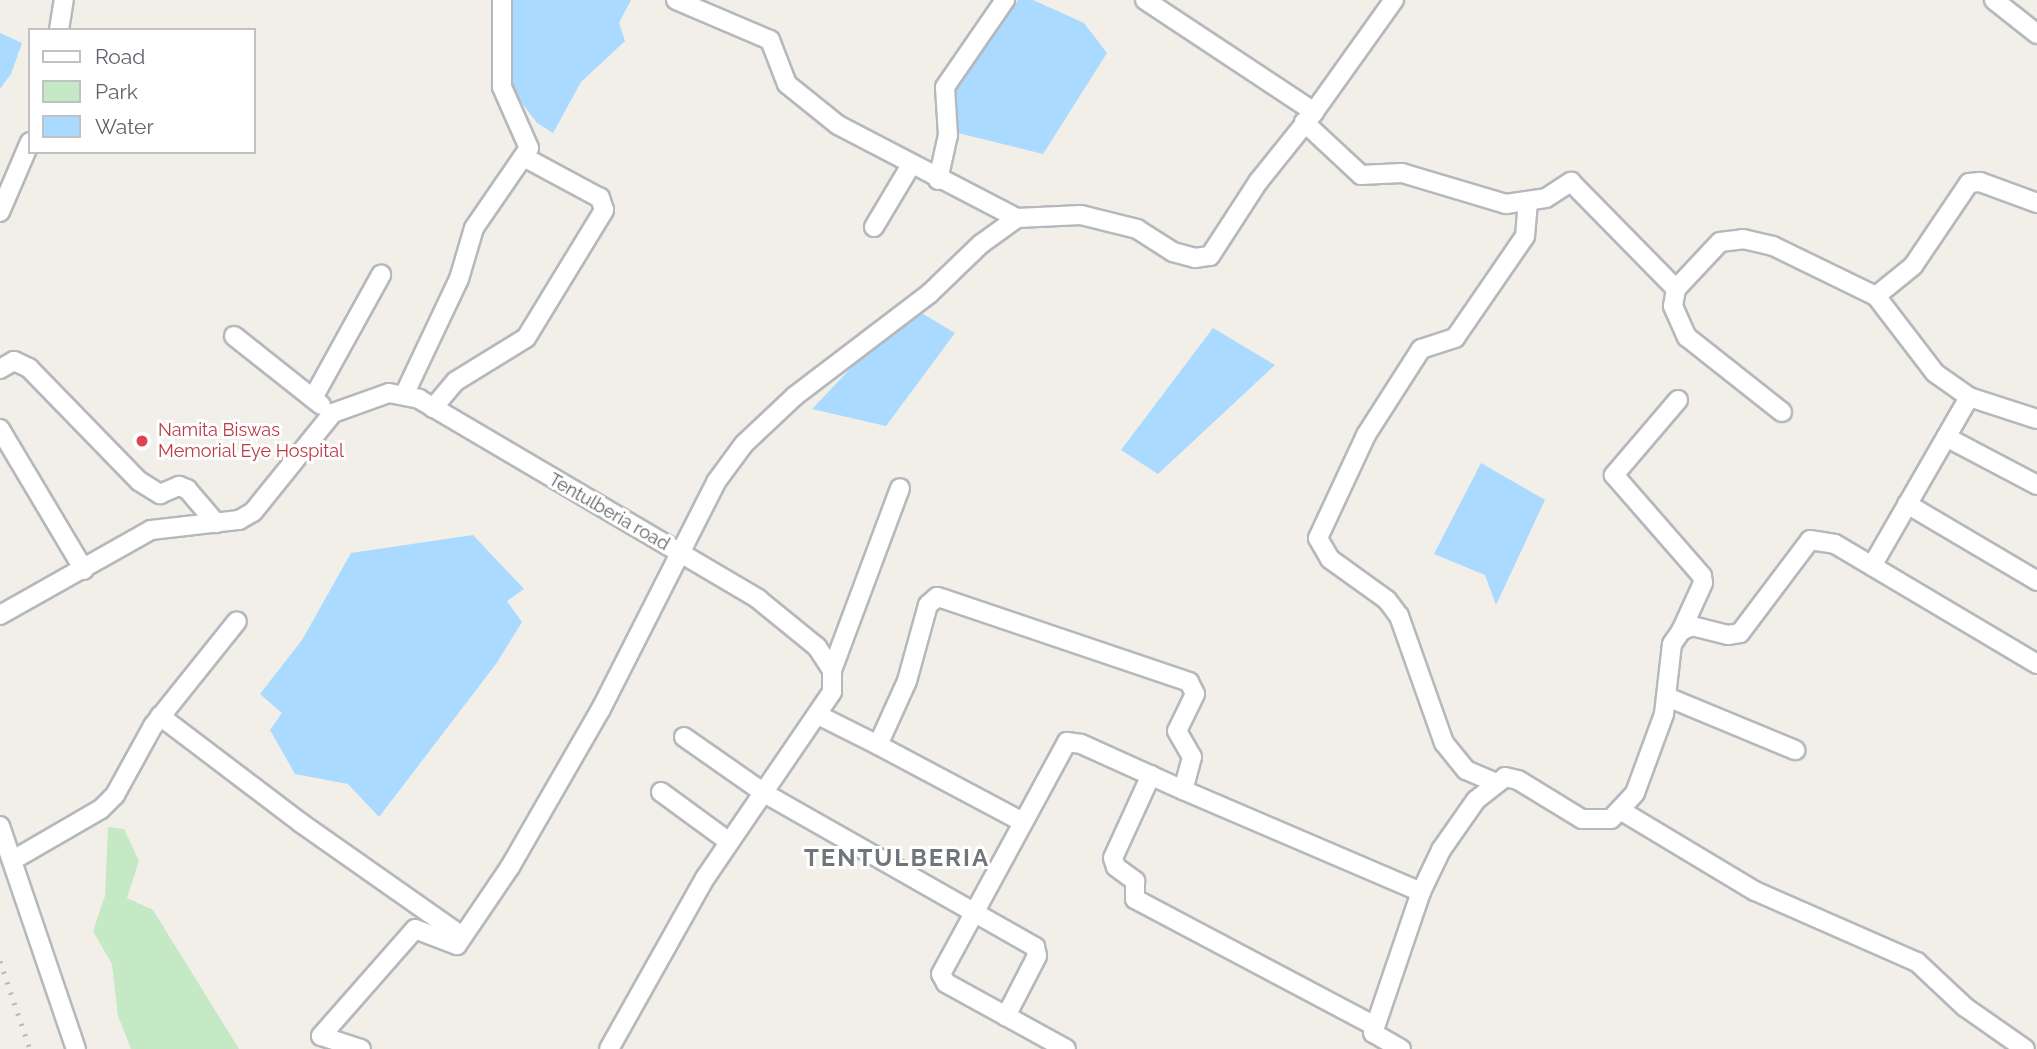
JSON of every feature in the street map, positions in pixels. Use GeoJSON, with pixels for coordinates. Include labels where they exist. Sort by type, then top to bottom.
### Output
{"type":"FeatureCollection","features":[{"type":"Feature","properties":{"kind":"street"},"geometry":{"type":"LineString","coordinates":[[59,28],[64,0]]}},
{"type":"Feature","properties":{"kind":"street"},"geometry":{"type":"LineString","coordinates":[[0,615],[151,530],[216,523],[253,512],[332,413],[368,397],[405,393],[459,279],[474,228],[530,148],[527,136],[502,87],[502,0]]}},
{"type":"Feature","properties":{"kind":"street"},"geometry":{"type":"LineString","coordinates":[[676,0],[770,40],[788,84],[800,98],[938,180],[1017,218],[1081,215],[1137,229],[1173,252],[1195,258],[1210,256],[1258,182],[1394,0]]}},
{"type":"Feature","properties":{"kind":"street"},"geometry":{"type":"LineString","coordinates":[[938,180],[948,135],[944,88],[1005,0]]}},
{"type":"Feature","properties":{"kind":"street"},"geometry":{"type":"LineString","coordinates":[[1145,0],[1309,117],[1361,175],[1402,173],[1488,199],[1528,204],[1571,182],[1676,289]]}},
{"type":"Feature","properties":{"kind":"street"},"geometry":{"type":"LineString","coordinates":[[1994,0],[2037,34]]}},
{"type":"Feature","properties":{"kind":"street"},"geometry":{"type":"LineString","coordinates":[[0,212],[28,147]]}},
{"type":"Feature","properties":{"kind":"street"},"geometry":{"type":"LineString","coordinates":[[433,408],[456,381],[526,338],[604,210],[600,198],[524,157]]}},
{"type":"Feature","properties":{"kind":"street"},"geometry":{"type":"LineString","coordinates":[[874,227],[911,165]]}},
{"type":"Feature","properties":{"kind":"street"},"geometry":{"type":"LineString","coordinates":[[1877,296],[1913,266],[1969,183],[1980,182],[2037,204]]}},
{"type":"Feature","properties":{"kind":"street"},"geometry":{"type":"LineString","coordinates":[[1494,782],[1466,770],[1444,743],[1399,616],[1387,600],[1330,559],[1318,538],[1366,435],[1421,349],[1455,338],[1525,236],[1528,204]]}},
{"type":"Feature","properties":{"kind":"street"},"geometry":{"type":"LineString","coordinates":[[361,1049],[321,1036],[415,929],[457,945],[523,845],[601,709],[727,463],[766,421],[929,294],[981,244],[1017,218]]}},
{"type":"Feature","properties":{"kind":"street"},"geometry":{"type":"LineString","coordinates":[[1783,412],[1688,337],[1673,306],[1676,289],[1720,242],[1743,239],[1773,246],[1877,296],[1935,373],[1969,397],[2037,419]]}},
{"type":"Feature","properties":{"kind":"street"},"geometry":{"type":"LineString","coordinates":[[313,398],[382,275]]}},
{"type":"Feature","properties":{"kind":"street"},"geometry":{"type":"LineString","coordinates":[[234,337],[332,413]]}},
{"type":"Feature","properties":{"kind":"street"},"geometry":{"type":"LineString","coordinates":[[2,363],[14,361],[29,368],[139,481],[160,494],[179,486],[187,489],[216,523]]}},
{"type":"Feature","properties":{"kind":"street","name":"Tentulberia road"},"geometry":{"type":"LineString","coordinates":[[405,393],[681,553],[788,622],[817,647],[832,670]]}},
{"type":"Feature","properties":{"kind":"street"},"geometry":{"type":"LineString","coordinates":[[1872,566],[1969,397]]}},
{"type":"Feature","properties":{"kind":"street"},"geometry":{"type":"LineString","coordinates":[[1401,1049],[1373,1033],[1421,892],[1441,850],[1494,782],[1505,777],[1518,779],[1582,819],[1611,819],[1635,793],[1667,697],[1672,644],[1681,631],[1703,583],[1702,576],[1614,475],[1678,400]]}},
{"type":"Feature","properties":{"kind":"street"},"geometry":{"type":"LineString","coordinates":[[0,429],[84,570]]}},
{"type":"Feature","properties":{"kind":"street"},"geometry":{"type":"LineString","coordinates":[[1947,436],[2037,485]]}},
{"type":"Feature","properties":{"kind":"street"},"geometry":{"type":"LineString","coordinates":[[609,1049],[728,841],[832,692],[832,670],[900,488]]}},
{"type":"Feature","properties":{"kind":"street"},"geometry":{"type":"LineString","coordinates":[[1907,505],[2037,581]]}},
{"type":"Feature","properties":{"kind":"street"},"geometry":{"type":"LineString","coordinates":[[1681,631],[1692,626],[1727,635],[1740,633],[1811,540],[1835,544],[2037,664]]}},
{"type":"Feature","properties":{"kind":"street"},"geometry":{"type":"LineString","coordinates":[[878,745],[907,681],[928,605],[937,597],[1189,682],[1195,694],[1177,731],[1192,757],[1183,790]]}},
{"type":"Feature","properties":{"kind":"street"},"geometry":{"type":"LineString","coordinates":[[13,860],[101,809],[115,795],[160,716],[237,621]]}},
{"type":"Feature","properties":{"kind":"street"},"geometry":{"type":"LineString","coordinates":[[1667,697],[1795,750]]}},
{"type":"Feature","properties":{"kind":"street"},"geometry":{"type":"LineString","coordinates":[[818,715],[1023,822]]}},
{"type":"Feature","properties":{"kind":"street"},"geometry":{"type":"LineString","coordinates":[[160,716],[301,823],[462,936]]}},
{"type":"Feature","properties":{"kind":"street"},"geometry":{"type":"LineString","coordinates":[[684,737],[764,793],[1037,950],[1006,1016]]}},
{"type":"Feature","properties":{"kind":"street"},"geometry":{"type":"LineString","coordinates":[[1066,1049],[941,979],[1066,742],[1081,744],[1421,892]]}},
{"type":"Feature","properties":{"kind":"street"},"geometry":{"type":"LineString","coordinates":[[1152,775],[1113,858],[1116,867],[1135,881],[1135,899],[1375,1026]]}},
{"type":"Feature","properties":{"kind":"street"},"geometry":{"type":"LineString","coordinates":[[661,792],[728,841]]}},
{"type":"Feature","properties":{"kind":"street"},"geometry":{"type":"LineString","coordinates":[[1620,810],[1755,891],[1917,962],[1965,1007],[2025,1049]]}},
{"type":"Feature","properties":{"kind":"street"},"geometry":{"type":"LineString","coordinates":[[0,826],[76,1049]]}},
{"type":"Feature","properties":{"kind":"green space"},"geometry":{"type":"Polygon","coordinates":[[[108,827],[124,829],[139,861],[127,898],[153,910],[239,1049],[131,1049],[118,1016],[112,964],[93,931],[105,896],[108,827]]]}},
{"type":"Feature","properties":{"kind":"water"},"geometry":{"type":"Polygon","coordinates":[[[513,0],[631,0],[619,23],[625,41],[581,82],[553,133],[537,123],[512,90],[513,0]]]}},
{"type":"Feature","properties":{"kind":"water"},"geometry":{"type":"Polygon","coordinates":[[[1018,0],[1033,0],[1084,23],[1107,53],[1043,154],[958,133],[950,91],[1018,0]]]}},
{"type":"Feature","properties":{"kind":"water"},"geometry":{"type":"Polygon","coordinates":[[[0,33],[22,43],[11,74],[0,89],[0,33]]]}},
{"type":"Feature","properties":{"kind":"water"},"geometry":{"type":"Polygon","coordinates":[[[910,306],[955,333],[886,426],[812,409],[910,306]]]}},
{"type":"Feature","properties":{"kind":"water"},"geometry":{"type":"Polygon","coordinates":[[[1213,328],[1275,365],[1158,474],[1121,450],[1213,328]]]}},
{"type":"Feature","properties":{"kind":"water"},"geometry":{"type":"Polygon","coordinates":[[[1481,463],[1545,500],[1496,605],[1485,575],[1434,554],[1481,463]]]}},
{"type":"Feature","properties":{"kind":"water"},"geometry":{"type":"Polygon","coordinates":[[[473,535],[524,589],[507,601],[522,622],[496,664],[379,817],[348,784],[295,774],[270,730],[282,713],[260,694],[302,640],[351,553],[473,535]]]}},
{"type":"Feature","properties":{"kind":"railway"},"geometry":{"type":"LineString","coordinates":[[0,961],[30,1049]]}},
{"type":"Feature","properties":{"kind":"place","name":"Namita Biswas Memorial Eye Hospital"},"geometry":{"type":"Point","coordinates":[142,441]}},
{"type":"Feature","properties":{"kind":"district","name":"TENTULBERIA"},"geometry":{"type":"Point","coordinates":[897,858]}}]}
